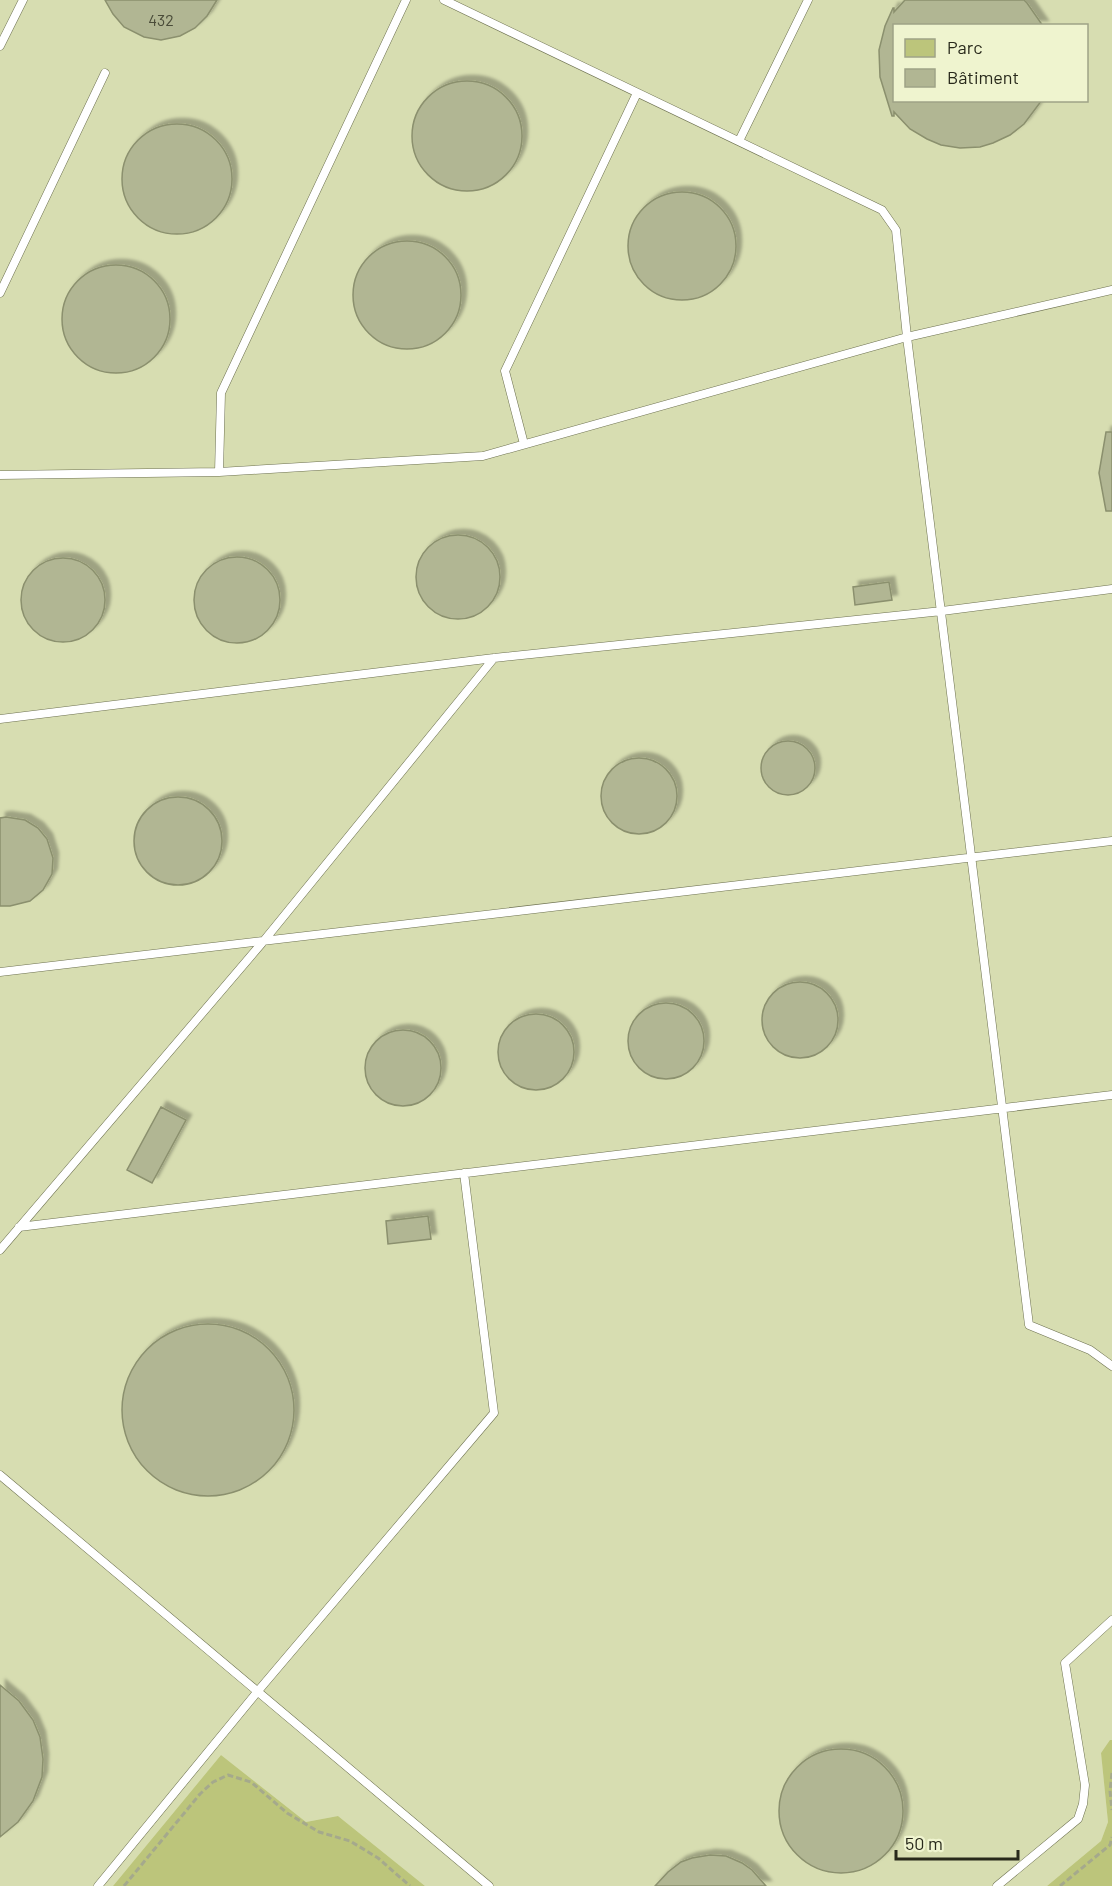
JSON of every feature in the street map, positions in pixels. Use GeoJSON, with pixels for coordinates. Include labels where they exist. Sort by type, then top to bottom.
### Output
{"type":"FeatureCollection","features":[{"type":"Feature","properties":{"kind":"lane"},"geometry":{"type":"LineString","coordinates":[[0,46],[22,0]]}},
{"type":"Feature","properties":{"kind":"lane"},"geometry":{"type":"LineString","coordinates":[[219,472],[220,393],[406,0]]}},
{"type":"Feature","properties":{"kind":"lane"},"geometry":{"type":"LineString","coordinates":[[444,0],[882,210],[896,230],[907,337],[1029,1325],[1090,1350],[1112,1366]]}},
{"type":"Feature","properties":{"kind":"lane"},"geometry":{"type":"LineString","coordinates":[[739,141],[808,0]]}},
{"type":"Feature","properties":{"kind":"lane"},"geometry":{"type":"LineString","coordinates":[[0,293],[105,73]]}},
{"type":"Feature","properties":{"kind":"lane"},"geometry":{"type":"LineString","coordinates":[[524,444],[505,371],[638,93]]}},
{"type":"Feature","properties":{"kind":"lane"},"geometry":{"type":"LineString","coordinates":[[0,475],[219,472],[483,456],[907,337],[1112,290]]}},
{"type":"Feature","properties":{"kind":"lane"},"geometry":{"type":"LineString","coordinates":[[0,719],[494,658],[942,611],[1112,589]]}},
{"type":"Feature","properties":{"kind":"lane"},"geometry":{"type":"LineString","coordinates":[[0,1250],[262,943],[494,658]]}},
{"type":"Feature","properties":{"kind":"lane"},"geometry":{"type":"LineString","coordinates":[[0,972],[262,943],[1112,841]]}},
{"type":"Feature","properties":{"kind":"lane"},"geometry":{"type":"LineString","coordinates":[[19,1227],[1112,1095]]}},
{"type":"Feature","properties":{"kind":"lane"},"geometry":{"type":"LineString","coordinates":[[98,1886],[258,1691],[494,1413],[464,1173]]}},
{"type":"Feature","properties":{"kind":"lane"},"geometry":{"type":"LineString","coordinates":[[0,1475],[489,1886]]}},
{"type":"Feature","properties":{"kind":"lane"},"geometry":{"type":"LineString","coordinates":[[997,1886],[1078,1819],[1083,1804],[1085,1785],[1065,1663],[1112,1620]]}},
{"type":"Feature","properties":{"kind":"path"},"geometry":{"type":"LineString","coordinates":[[1112,1773],[1112,1810]]}},
{"type":"Feature","properties":{"kind":"path"},"geometry":{"type":"LineString","coordinates":[[124,1886],[200,1794],[213,1782],[228,1775],[251,1782],[287,1813],[319,1832],[350,1841],[378,1858],[410,1886]]}},
{"type":"Feature","properties":{"kind":"path"},"geometry":{"type":"LineString","coordinates":[[1060,1886],[1110,1845],[1112,1837]]}},
{"type":"Feature","properties":{"kind":"shaded area"},"geometry":{"type":"Polygon","coordinates":[[[0,0],[1112,0],[1112,1740],[1101,1753],[1108,1822],[1101,1841],[1047,1886],[425,1886],[338,1816],[306,1822],[221,1755],[113,1886],[0,1886],[0,0]]]}},
{"type":"Feature","properties":{"kind":"green space"},"geometry":{"type":"Polygon","coordinates":[[[1112,1740],[1112,1886],[1047,1886],[1101,1841],[1108,1822],[1101,1753],[1112,1740]]]}},
{"type":"Feature","properties":{"kind":"green space"},"geometry":{"type":"Polygon","coordinates":[[[221,1755],[306,1822],[338,1816],[425,1886],[113,1886],[221,1755]]]}},
{"type":"Feature","properties":{"kind":"building"},"geometry":{"type":"Polygon","coordinates":[[[105,0],[217,0],[207,16],[195,28],[180,36],[161,40],[144,37],[124,27],[105,0]]]}},
{"type":"Feature","properties":{"kind":"building"},"geometry":{"type":"Polygon","coordinates":[[[905,0],[1024,0],[1042,24],[893,24],[893,102],[1040,102],[1024,124],[1010,135],[980,147],[960,148],[941,145],[910,129],[894,112],[892,116],[880,77],[879,50],[885,26],[893,8],[894,12],[905,0]]]}},
{"type":"Feature","properties":{"kind":"building"},"geometry":{"type":"Polygon","coordinates":[[[467,81],[488,86],[506,97],[517,115],[522,136],[517,157],[506,175],[488,186],[467,191],[446,186],[428,175],[417,157],[412,136],[417,115],[428,97],[446,86],[467,81]]]}},
{"type":"Feature","properties":{"kind":"building"},"geometry":{"type":"Polygon","coordinates":[[[177,124],[198,128],[216,140],[228,158],[232,179],[228,200],[216,218],[198,230],[177,234],[156,230],[138,218],[126,200],[122,179],[126,158],[138,140],[156,128],[177,124]]]}},
{"type":"Feature","properties":{"kind":"building"},"geometry":{"type":"Polygon","coordinates":[[[682,192],[703,196],[720,208],[732,225],[736,246],[732,267],[720,284],[703,296],[682,300],[661,296],[644,284],[632,267],[628,246],[632,225],[644,208],[661,196],[682,192]]]}},
{"type":"Feature","properties":{"kind":"building"},"geometry":{"type":"Polygon","coordinates":[[[407,241],[428,245],[445,257],[457,274],[461,295],[457,316],[445,333],[428,345],[407,349],[386,345],[369,333],[357,316],[353,295],[357,274],[369,257],[386,245],[407,241]]]}},
{"type":"Feature","properties":{"kind":"building"},"geometry":{"type":"Polygon","coordinates":[[[116,265],[137,269],[154,281],[166,298],[170,319],[166,340],[154,357],[137,369],[116,373],[95,369],[78,357],[66,340],[62,319],[66,298],[78,281],[95,269],[116,265]]]}},
{"type":"Feature","properties":{"kind":"building"},"geometry":{"type":"Polygon","coordinates":[[[1106,432],[1112,432],[1112,511],[1106,511],[1099,473],[1106,432]]]}},
{"type":"Feature","properties":{"kind":"building"},"geometry":{"type":"Polygon","coordinates":[[[450,535],[466,535],[482,542],[493,553],[500,569],[497,593],[488,607],[466,619],[450,619],[434,612],[423,601],[416,585],[416,569],[423,553],[434,542],[450,535]]]}},
{"type":"Feature","properties":{"kind":"building"},"geometry":{"type":"Polygon","coordinates":[[[237,557],[261,564],[273,576],[280,600],[273,624],[261,636],[237,643],[213,636],[201,624],[194,600],[201,576],[213,564],[237,557]]]}},
{"type":"Feature","properties":{"kind":"building"},"geometry":{"type":"Polygon","coordinates":[[[55,558],[71,558],[87,565],[98,576],[105,592],[102,616],[93,630],[71,642],[55,642],[39,635],[28,624],[21,608],[21,592],[28,576],[39,565],[55,558]]]}},
{"type":"Feature","properties":{"kind":"building"},"geometry":{"type":"Polygon","coordinates":[[[889,582],[892,600],[855,605],[853,587],[889,582]]]}},
{"type":"Feature","properties":{"kind":"building"},"geometry":{"type":"Polygon","coordinates":[[[788,741],[798,743],[807,749],[813,758],[815,768],[813,778],[807,787],[798,793],[788,795],[778,793],[769,787],[763,778],[761,768],[763,758],[769,749],[778,743],[788,741]]]}},
{"type":"Feature","properties":{"kind":"building"},"geometry":{"type":"Polygon","coordinates":[[[639,758],[654,761],[666,769],[674,781],[677,796],[674,811],[666,823],[654,831],[639,834],[624,831],[612,823],[604,811],[601,796],[604,781],[612,769],[624,761],[639,758]]]}},
{"type":"Feature","properties":{"kind":"building"},"geometry":{"type":"Polygon","coordinates":[[[178,797],[195,801],[209,810],[218,824],[222,841],[218,858],[209,872],[195,881],[178,885],[161,881],[147,872],[138,858],[134,841],[138,824],[147,810],[161,801],[178,797]]]}},
{"type":"Feature","properties":{"kind":"building"},"geometry":{"type":"Polygon","coordinates":[[[0,818],[25,820],[38,828],[47,839],[53,858],[52,874],[43,890],[30,901],[0,906],[0,818]]]}},
{"type":"Feature","properties":{"kind":"building"},"geometry":{"type":"Polygon","coordinates":[[[800,982],[815,985],[827,993],[835,1005],[838,1020],[835,1035],[827,1047],[815,1055],[800,1058],[785,1055],[773,1047],[765,1035],[762,1020],[765,1005],[773,993],[785,985],[800,982]]]}},
{"type":"Feature","properties":{"kind":"building"},"geometry":{"type":"Polygon","coordinates":[[[666,1003],[681,1006],[693,1014],[701,1026],[704,1041],[701,1056],[693,1068],[681,1076],[666,1079],[651,1076],[639,1068],[631,1056],[628,1041],[631,1026],[639,1014],[651,1006],[666,1003]]]}},
{"type":"Feature","properties":{"kind":"building"},"geometry":{"type":"Polygon","coordinates":[[[536,1014],[550,1017],[563,1025],[571,1038],[574,1052],[571,1066],[563,1079],[550,1087],[536,1090],[522,1087],[509,1079],[501,1066],[498,1052],[501,1038],[509,1025],[522,1017],[536,1014]]]}},
{"type":"Feature","properties":{"kind":"building"},"geometry":{"type":"Polygon","coordinates":[[[403,1030],[418,1033],[430,1041],[438,1053],[441,1068],[438,1083],[430,1095],[418,1103],[403,1106],[388,1103],[376,1095],[368,1083],[365,1068],[368,1053],[376,1041],[388,1033],[403,1030]]]}},
{"type":"Feature","properties":{"kind":"building"},"geometry":{"type":"Polygon","coordinates":[[[161,1107],[186,1120],[152,1183],[127,1170],[161,1107]]]}},
{"type":"Feature","properties":{"kind":"building"},"geometry":{"type":"Polygon","coordinates":[[[428,1216],[431,1239],[388,1244],[386,1221],[428,1216]]]}},
{"type":"Feature","properties":{"kind":"building"},"geometry":{"type":"Polygon","coordinates":[[[208,1324],[241,1331],[269,1349],[287,1377],[294,1410],[287,1443],[269,1471],[241,1489],[208,1496],[175,1489],[147,1471],[129,1443],[122,1410],[129,1377],[147,1349],[175,1331],[208,1324]]]}},
{"type":"Feature","properties":{"kind":"building"},"geometry":{"type":"Polygon","coordinates":[[[0,1685],[19,1701],[33,1720],[40,1737],[43,1759],[42,1777],[33,1801],[18,1822],[0,1837],[0,1685]]]}},
{"type":"Feature","properties":{"kind":"building"},"geometry":{"type":"Polygon","coordinates":[[[841,1749],[865,1753],[885,1767],[899,1787],[903,1811],[899,1835],[885,1855],[865,1869],[841,1873],[817,1869],[797,1855],[783,1835],[779,1811],[783,1787],[797,1767],[817,1753],[841,1749]]]}},
{"type":"Feature","properties":{"kind":"building"},"geometry":{"type":"Polygon","coordinates":[[[710,1855],[726,1856],[742,1863],[752,1870],[766,1886],[655,1886],[681,1862],[710,1855]]]}}]}
